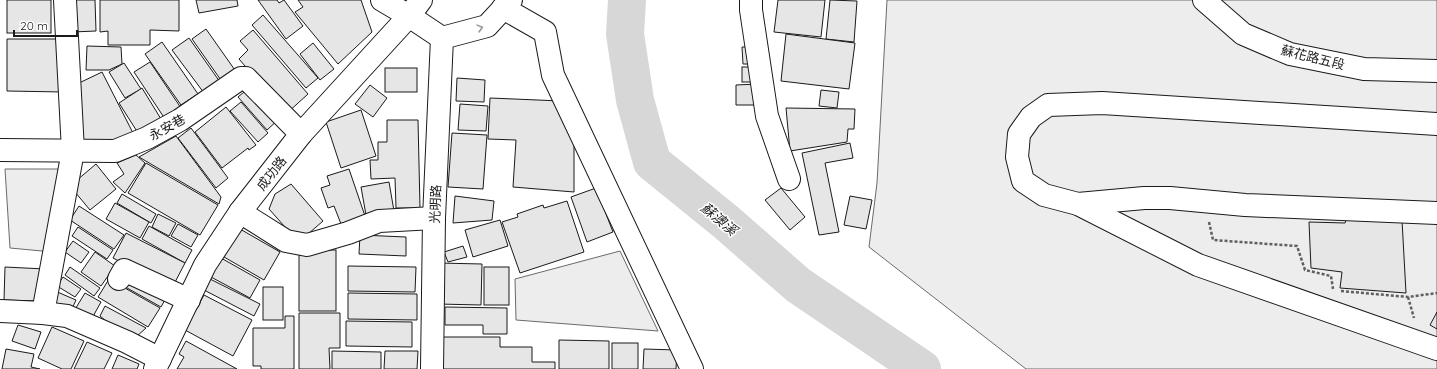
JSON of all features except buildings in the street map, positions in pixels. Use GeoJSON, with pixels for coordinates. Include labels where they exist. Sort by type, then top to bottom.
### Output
{"type":"FeatureCollection","features":[{"type":"Feature","properties":{"kind":"street"},"geometry":{"type":"LineString","coordinates":[[43,313],[73,151],[66,0]]}},
{"type":"Feature","properties":{"kind":"street"},"geometry":{"type":"LineString","coordinates":[[382,0],[415,8],[442,38],[487,26],[507,4],[545,32],[553,76],[692,369]]}},
{"type":"Feature","properties":{"kind":"street"},"geometry":{"type":"LineString","coordinates":[[751,0],[751,10],[767,116],[789,179]]}},
{"type":"Feature","properties":{"kind":"street","name":"蘇花路五段"},"geometry":{"type":"LineString","coordinates":[[1204,0],[1243,34],[1290,54],[1364,69],[1437,71]]}},
{"type":"Feature","properties":{"kind":"street","name":"成功路"},"geometry":{"type":"LineString","coordinates":[[157,364],[205,265],[240,212],[301,134],[415,8]]}},
{"type":"Feature","properties":{"kind":"street","name":"光明路"},"geometry":{"type":"LineString","coordinates":[[432,369],[434,218],[442,38]]}},
{"type":"Feature","properties":{"kind":"street","name":"永安巷"},"geometry":{"type":"LineString","coordinates":[[0,150],[115,151],[148,138],[180,120],[241,78],[246,78],[301,134]]}},
{"type":"Feature","properties":{"kind":"street"},"geometry":{"type":"LineString","coordinates":[[1437,124],[1102,103],[1048,105],[1031,117],[1019,134],[1017,157],[1023,182],[1044,195],[1078,204],[1198,265],[1437,349]]}},
{"type":"Feature","properties":{"kind":"street"},"geometry":{"type":"LineString","coordinates":[[1078,204],[1144,198],[1170,198],[1245,205],[1437,214]]}},
{"type":"Feature","properties":{"kind":"street"},"geometry":{"type":"LineString","coordinates":[[240,212],[286,241],[307,245],[348,233],[379,221],[434,218]]}},
{"type":"Feature","properties":{"kind":"street"},"geometry":{"type":"LineString","coordinates":[[119,279],[124,270],[188,300]]}},
{"type":"Feature","properties":{"kind":"street"},"geometry":{"type":"LineString","coordinates":[[0,311],[43,313],[67,316],[127,342],[157,364]]}},
{"type":"Feature","properties":{"kind":"path"},"geometry":{"type":"LineString","coordinates":[[1208,220],[1213,240],[1297,246],[1305,270],[1331,276],[1334,290],[1408,297],[1437,293]]}},
{"type":"Feature","properties":{"kind":"shaded area"},"geometry":{"type":"Polygon","coordinates":[[[887,0],[1437,0],[1437,369],[1026,369],[869,247],[877,183],[887,0]]]}},
{"type":"Feature","properties":{"kind":"shaded area"},"geometry":{"type":"Polygon","coordinates":[[[5,169],[66,169],[53,252],[10,248],[5,169]]]}},
{"type":"Feature","properties":{"kind":"shaded area"},"geometry":{"type":"Polygon","coordinates":[[[620,251],[658,331],[516,320],[515,279],[620,251]]]}},
{"type":"Feature","properties":{"kind":"waterway","name":"蘇澳溪"},"geometry":{"type":"LineString","coordinates":[[627,0],[625,34],[635,100],[652,162],[726,222],[798,285],[922,369]]}}]}
